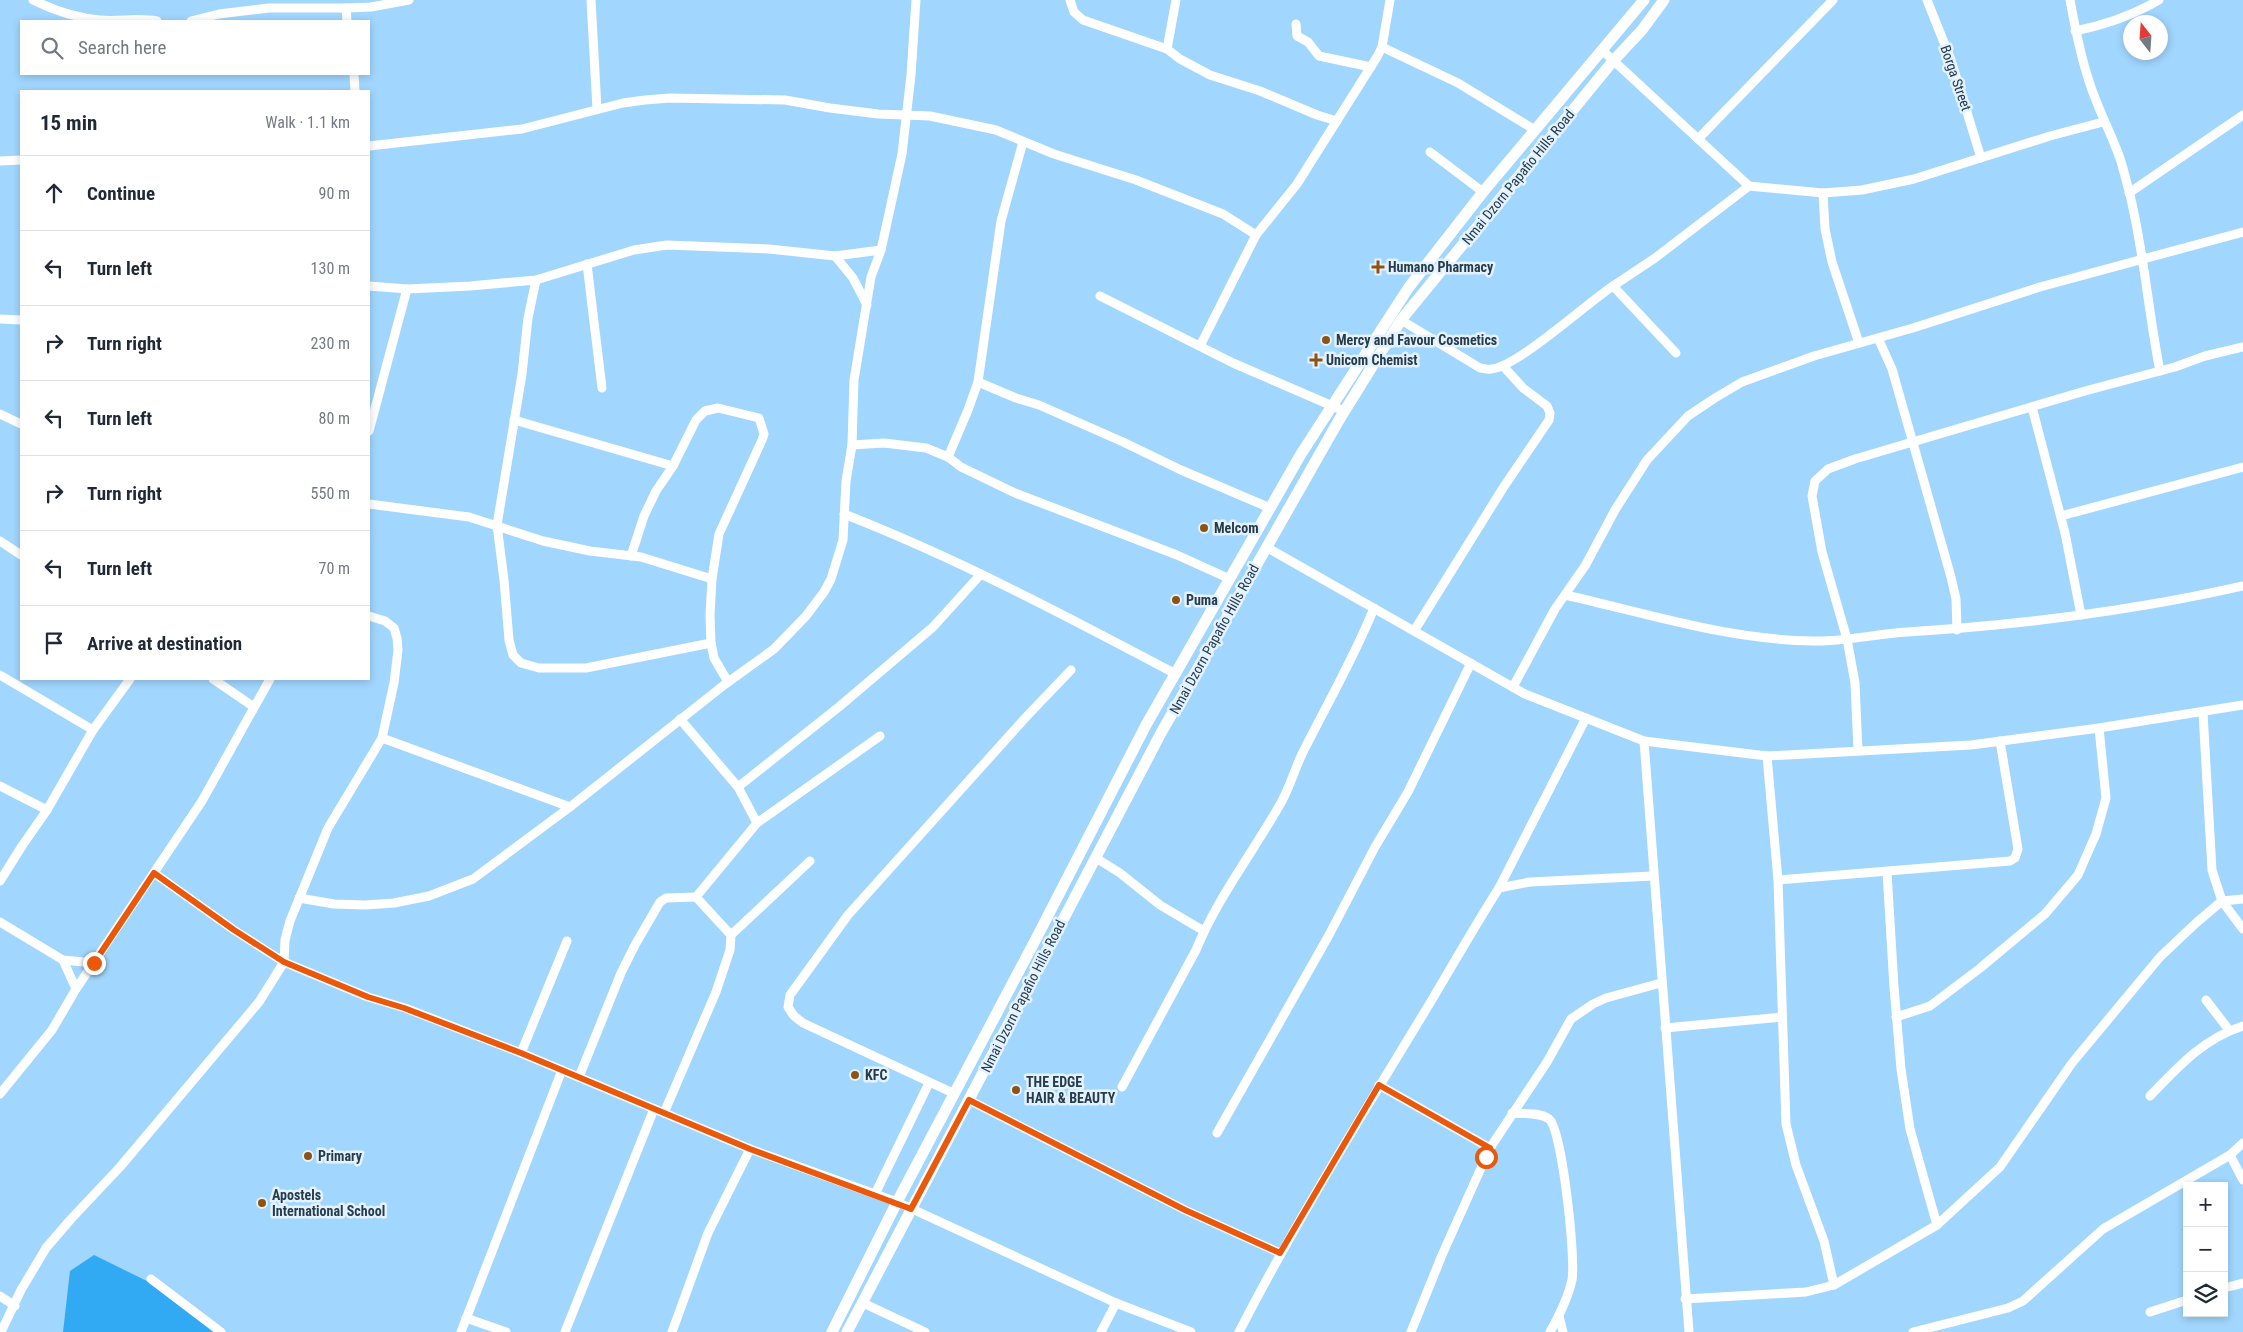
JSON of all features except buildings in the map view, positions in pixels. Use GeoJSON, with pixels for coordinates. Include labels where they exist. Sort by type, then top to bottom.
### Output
{"type":"FeatureCollection","features":[{"type":"Feature","properties":{"kind":"street"},"geometry":{"type":"LineString","coordinates":[[33,0],[54,10],[99,20],[130,18],[149,20]]}},
{"type":"Feature","properties":{"kind":"street"},"geometry":{"type":"LineString","coordinates":[[195,20],[219,14],[269,8],[371,7],[409,0]]}},
{"type":"Feature","properties":{"kind":"street"},"geometry":{"type":"LineString","coordinates":[[591,0],[597,109]]}},
{"type":"Feature","properties":{"kind":"street"},"geometry":{"type":"LineString","coordinates":[[299,898],[334,904],[365,905],[418,899],[448,890],[473,879],[570,807],[728,682],[774,649],[806,616],[824,592],[831,579],[843,540],[848,460],[852,445],[854,380],[871,276],[881,250],[902,154],[911,75],[916,0]]}},
{"type":"Feature","properties":{"kind":"street"},"geometry":{"type":"LineString","coordinates":[[1070,0],[1074,12],[1083,20],[1167,49],[1180,59],[1210,74],[1337,121]]}},
{"type":"Feature","properties":{"kind":"street"},"geometry":{"type":"LineString","coordinates":[[1167,49],[1176,0]]}},
{"type":"Feature","properties":{"kind":"street"},"geometry":{"type":"LineString","coordinates":[[1200,346],[1256,235],[1297,184],[1382,48],[1390,0]]}},
{"type":"Feature","properties":{"kind":"street","name":"Nmai Dzorn Papafio Hills Road"},"geometry":{"type":"LineString","coordinates":[[832,1332],[896,1202],[1038,935],[1146,725],[1300,454],[1409,287],[1483,192],[1644,0]]}},
{"type":"Feature","properties":{"kind":"street","name":"Nmai Dzorn Papafio Hills Road"},"geometry":{"type":"LineString","coordinates":[[847,1332],[1161,733],[1344,412],[1401,320],[1613,61],[1642,30],[1664,0]]}},
{"type":"Feature","properties":{"kind":"street"},"geometry":{"type":"LineString","coordinates":[[1698,138],[1833,0]]}},
{"type":"Feature","properties":{"kind":"street","name":"Borga Street"},"geometry":{"type":"LineString","coordinates":[[1927,0],[1951,60],[1981,158]]}},
{"type":"Feature","properties":{"kind":"street"},"geometry":{"type":"LineString","coordinates":[[2070,0],[2075,32],[2089,81],[2103,122],[2116,148],[2129,193],[2143,260],[2149,317],[2160,371]]}},
{"type":"Feature","properties":{"kind":"street"},"geometry":{"type":"LineString","coordinates":[[2075,32],[2106,25],[2140,12],[2159,0]]}},
{"type":"Feature","properties":{"kind":"street"},"geometry":{"type":"LineString","coordinates":[[346,8],[347,20]]}},
{"type":"Feature","properties":{"kind":"street"},"geometry":{"type":"LineString","coordinates":[[1296,24],[1297,36],[1308,42],[1319,56],[1371,67]]}},
{"type":"Feature","properties":{"kind":"street"},"geometry":{"type":"LineString","coordinates":[[1382,48],[1458,83],[1534,130]]}},
{"type":"Feature","properties":{"kind":"street"},"geometry":{"type":"LineString","coordinates":[[1603,51],[1749,186],[1823,192],[1862,190],[1914,179],[2050,136],[2103,122]]}},
{"type":"Feature","properties":{"kind":"street"},"geometry":{"type":"LineString","coordinates":[[354,75],[356,90]]}},
{"type":"Feature","properties":{"kind":"street"},"geometry":{"type":"LineString","coordinates":[[370,146],[522,129],[623,103],[670,98],[785,100],[839,110],[930,116],[996,130],[1054,154],[1136,180],[1216,211],[1256,235]]}},
{"type":"Feature","properties":{"kind":"street"},"geometry":{"type":"LineString","coordinates":[[2129,193],[2243,115]]}},
{"type":"Feature","properties":{"kind":"street"},"geometry":{"type":"LineString","coordinates":[[948,457],[978,382],[1001,221],[1023,142]]}},
{"type":"Feature","properties":{"kind":"street"},"geometry":{"type":"LineString","coordinates":[[1430,152],[1483,192]]}},
{"type":"Feature","properties":{"kind":"street"},"geometry":{"type":"LineString","coordinates":[[0,161],[20,160]]}},
{"type":"Feature","properties":{"kind":"street"},"geometry":{"type":"LineString","coordinates":[[1401,320],[1480,368],[1491,370],[1504,366],[1536,345],[1593,299],[1655,258],[1749,186]]}},
{"type":"Feature","properties":{"kind":"street"},"geometry":{"type":"LineString","coordinates":[[1823,192],[1825,229],[1832,262],[1859,343]]}},
{"type":"Feature","properties":{"kind":"street"},"geometry":{"type":"LineString","coordinates":[[1513,686],[1555,609],[1585,566],[1615,510],[1647,460],[1688,416],[1742,382],[1814,356],[2000,301],[2040,287],[2243,232]]}},
{"type":"Feature","properties":{"kind":"street"},"geometry":{"type":"LineString","coordinates":[[370,286],[406,289],[536,280],[634,250],[668,245],[769,249],[835,256],[881,250]]}},
{"type":"Feature","properties":{"kind":"street"},"geometry":{"type":"LineString","coordinates":[[835,256],[853,278],[867,304]]}},
{"type":"Feature","properties":{"kind":"street"},"geometry":{"type":"LineString","coordinates":[[588,264],[602,388]]}},
{"type":"Feature","properties":{"kind":"street"},"geometry":{"type":"LineString","coordinates":[[536,280],[528,318],[522,374],[497,525],[509,640],[513,655],[521,663],[539,668],[586,668],[711,643]]}},
{"type":"Feature","properties":{"kind":"street"},"geometry":{"type":"LineString","coordinates":[[1613,286],[1676,353]]}},
{"type":"Feature","properties":{"kind":"street"},"geometry":{"type":"LineString","coordinates":[[370,427],[406,289]]}},
{"type":"Feature","properties":{"kind":"street"},"geometry":{"type":"LineString","coordinates":[[1100,296],[1233,364],[1344,412]]}},
{"type":"Feature","properties":{"kind":"street"},"geometry":{"type":"LineString","coordinates":[[0,319],[20,320]]}},
{"type":"Feature","properties":{"kind":"street"},"geometry":{"type":"LineString","coordinates":[[1878,338],[1892,368],[1914,442],[1954,592],[1957,630]]}},
{"type":"Feature","properties":{"kind":"street"},"geometry":{"type":"LineString","coordinates":[[1858,751],[1855,683],[1847,639],[1818,532],[1812,496],[1815,481],[1828,469],[1914,442],[2160,371],[2205,356],[2243,347]]}},
{"type":"Feature","properties":{"kind":"street"},"geometry":{"type":"LineString","coordinates":[[1414,631],[1503,488],[1549,420],[1550,413],[1547,406],[1523,388],[1504,366]]}},
{"type":"Feature","properties":{"kind":"street"},"geometry":{"type":"LineString","coordinates":[[978,382],[1016,398],[1039,405],[1181,470],[1270,508]]}},
{"type":"Feature","properties":{"kind":"street"},"geometry":{"type":"LineString","coordinates":[[2032,407],[2074,571],[2081,615]]}},
{"type":"Feature","properties":{"kind":"street"},"geometry":{"type":"LineString","coordinates":[[631,556],[644,516],[656,491],[673,466],[696,420],[705,411],[718,408],[759,418],[764,434],[719,534],[712,579],[711,643],[714,658],[728,682]]}},
{"type":"Feature","properties":{"kind":"street"},"geometry":{"type":"LineString","coordinates":[[0,414],[20,424]]}},
{"type":"Feature","properties":{"kind":"street"},"geometry":{"type":"LineString","coordinates":[[514,420],[673,466]]}},
{"type":"Feature","properties":{"kind":"street"},"geometry":{"type":"LineString","coordinates":[[852,445],[884,443],[926,448],[948,457],[961,467],[1015,493],[1177,555],[1230,579]]}},
{"type":"Feature","properties":{"kind":"street"},"geometry":{"type":"LineString","coordinates":[[2061,516],[2243,467]]}},
{"type":"Feature","properties":{"kind":"street"},"geometry":{"type":"LineString","coordinates":[[370,504],[469,516],[543,542],[590,552],[641,557],[712,579]]}},
{"type":"Feature","properties":{"kind":"street"},"geometry":{"type":"LineString","coordinates":[[844,514],[1029,596],[1176,674]]}},
{"type":"Feature","properties":{"kind":"street"},"geometry":{"type":"LineString","coordinates":[[0,541],[20,554]]}},
{"type":"Feature","properties":{"kind":"street"},"geometry":{"type":"LineString","coordinates":[[1266,547],[1525,694],[1644,741],[1767,756],[1971,745],[2243,706]]}},
{"type":"Feature","properties":{"kind":"street"},"geometry":{"type":"LineString","coordinates":[[738,787],[840,706],[933,627],[981,574]]}},
{"type":"Feature","properties":{"kind":"street"},"geometry":{"type":"LineString","coordinates":[[1565,595],[1739,635],[1813,641],[1906,632],[1957,630],[2081,615],[2201,596],[2243,586]]}},
{"type":"Feature","properties":{"kind":"street"},"geometry":{"type":"LineString","coordinates":[[1122,1087],[1196,950],[1204,930],[1280,806],[1302,754],[1330,702],[1374,608]]}},
{"type":"Feature","properties":{"kind":"street"},"geometry":{"type":"LineString","coordinates":[[1,1332],[21,1290],[51,1242],[120,1168],[259,1002],[284,962],[285,940],[299,898],[328,828],[382,738],[394,683],[398,650],[397,638],[394,628],[385,621],[370,616]]}},
{"type":"Feature","properties":{"kind":"street"},"geometry":{"type":"LineString","coordinates":[[1217,1133],[1329,935],[1375,846],[1408,792],[1471,663]]}},
{"type":"Feature","properties":{"kind":"street"},"geometry":{"type":"LineString","coordinates":[[953,1093],[804,1024],[794,1016],[788,1007],[790,995],[848,915],[1071,670]]}},
{"type":"Feature","properties":{"kind":"street"},"geometry":{"type":"LineString","coordinates":[[0,674],[94,730]]}},
{"type":"Feature","properties":{"kind":"street"},"geometry":{"type":"LineString","coordinates":[[0,881],[47,810],[94,730],[129,680]]}},
{"type":"Feature","properties":{"kind":"street"},"geometry":{"type":"LineString","coordinates":[[214,680],[254,707]]}},
{"type":"Feature","properties":{"kind":"street"},"geometry":{"type":"LineString","coordinates":[[0,1094],[52,1030],[76,990],[202,801],[269,680]]}},
{"type":"Feature","properties":{"kind":"street"},"geometry":{"type":"LineString","coordinates":[[2203,713],[2210,847],[2217,889],[2222,901],[2243,929]]}},
{"type":"Feature","properties":{"kind":"street"},"geometry":{"type":"LineString","coordinates":[[1239,1332],[1280,1253],[1379,1085],[1434,997],[1461,947],[1499,888],[1586,718]]}},
{"type":"Feature","properties":{"kind":"street"},"geometry":{"type":"LineString","coordinates":[[680,719],[738,787],[757,823]]}},
{"type":"Feature","properties":{"kind":"street"},"geometry":{"type":"LineString","coordinates":[[1896,1017],[1930,1006],[1979,969],[2046,914],[2078,876],[2096,834],[2106,798],[2099,728]]}},
{"type":"Feature","properties":{"kind":"street"},"geometry":{"type":"LineString","coordinates":[[579,1077],[621,973],[635,944],[660,902],[666,898],[696,897],[757,823],[880,736]]}},
{"type":"Feature","properties":{"kind":"street"},"geometry":{"type":"LineString","coordinates":[[382,738],[570,807]]}},
{"type":"Feature","properties":{"kind":"street"},"geometry":{"type":"LineString","coordinates":[[1644,741],[1688,1332]]}},
{"type":"Feature","properties":{"kind":"street"},"geometry":{"type":"LineString","coordinates":[[1778,880],[2010,861],[2015,858],[2018,849],[2000,741]]}},
{"type":"Feature","properties":{"kind":"street"},"geometry":{"type":"LineString","coordinates":[[1767,756],[1778,880],[1786,1124],[1796,1165],[1824,1241],[1834,1285]]}},
{"type":"Feature","properties":{"kind":"street"},"geometry":{"type":"LineString","coordinates":[[0,786],[47,810]]}},
{"type":"Feature","properties":{"kind":"street"},"geometry":{"type":"LineString","coordinates":[[1096,858],[1120,873],[1160,905],[1204,930]]}},
{"type":"Feature","properties":{"kind":"street"},"geometry":{"type":"LineString","coordinates":[[664,1113],[716,992],[730,950],[731,935],[810,861]]}},
{"type":"Feature","properties":{"kind":"street"},"geometry":{"type":"LineString","coordinates":[[1887,872],[1896,1017],[1910,1129],[1937,1225]]}},
{"type":"Feature","properties":{"kind":"street"},"geometry":{"type":"LineString","coordinates":[[154,873],[234,930],[284,962],[368,997],[404,1008],[521,1053],[750,1149],[896,1202],[1116,1303],[1191,1332]]}},
{"type":"Feature","properties":{"kind":"street"},"geometry":{"type":"LineString","coordinates":[[1499,888],[1530,882],[1654,876]]}},
{"type":"Feature","properties":{"kind":"street"},"geometry":{"type":"LineString","coordinates":[[696,897],[731,935]]}},
{"type":"Feature","properties":{"kind":"street"},"geometry":{"type":"LineString","coordinates":[[1685,1299],[1806,1292],[1834,1285],[1937,1225],[2000,1166],[2072,1063],[2160,957],[2222,901],[2243,899]]}},
{"type":"Feature","properties":{"kind":"street"},"geometry":{"type":"LineString","coordinates":[[0,922],[64,960],[94,963]]}},
{"type":"Feature","properties":{"kind":"street"},"geometry":{"type":"LineString","coordinates":[[521,1053],[567,941]]}},
{"type":"Feature","properties":{"kind":"street"},"geometry":{"type":"LineString","coordinates":[[64,960],[76,990]]}},
{"type":"Feature","properties":{"kind":"street"},"geometry":{"type":"LineString","coordinates":[[1411,1332],[1442,1255],[1490,1148],[1547,1062],[1571,1019],[1593,1004],[1606,998],[1662,983]]}},
{"type":"Feature","properties":{"kind":"street"},"geometry":{"type":"LineString","coordinates":[[2206,1000],[2229,1030]]}},
{"type":"Feature","properties":{"kind":"street"},"geometry":{"type":"LineString","coordinates":[[1665,1028],[1782,1016]]}},
{"type":"Feature","properties":{"kind":"street"},"geometry":{"type":"LineString","coordinates":[[2150,1096],[2184,1061],[2204,1045],[2229,1030],[2243,1026]]}},
{"type":"Feature","properties":{"kind":"street"},"geometry":{"type":"LineString","coordinates":[[461,1332],[562,1070]]}},
{"type":"Feature","properties":{"kind":"street"},"geometry":{"type":"LineString","coordinates":[[875,1194],[929,1083]]}},
{"type":"Feature","properties":{"kind":"street"},"geometry":{"type":"LineString","coordinates":[[1379,1085],[1490,1148]]}},
{"type":"Feature","properties":{"kind":"street"},"geometry":{"type":"LineString","coordinates":[[969,1100],[1185,1210],[1280,1253]]}},
{"type":"Feature","properties":{"kind":"street"},"geometry":{"type":"LineString","coordinates":[[565,1332],[654,1109]]}},
{"type":"Feature","properties":{"kind":"street"},"geometry":{"type":"LineString","coordinates":[[1512,1113],[1542,1115],[1551,1120],[1555,1128],[1565,1182],[1574,1262],[1573,1278],[1559,1316],[1550,1332]]}},
{"type":"Feature","properties":{"kind":"street"},"geometry":{"type":"LineString","coordinates":[[1912,1332],[2008,1308],[2023,1301],[2103,1229],[2230,1155],[2243,1143]]}},
{"type":"Feature","properties":{"kind":"street"},"geometry":{"type":"LineString","coordinates":[[672,1332],[708,1233],[750,1149]]}},
{"type":"Feature","properties":{"kind":"street"},"geometry":{"type":"LineString","coordinates":[[2230,1155],[2243,1180]]}},
{"type":"Feature","properties":{"kind":"street"},"geometry":{"type":"LineString","coordinates":[[151,1279],[221,1332]]}},
{"type":"Feature","properties":{"kind":"street"},"geometry":{"type":"LineString","coordinates":[[2228,1287],[2243,1282]]}},
{"type":"Feature","properties":{"kind":"street"},"geometry":{"type":"LineString","coordinates":[[0,1296],[15,1306]]}},
{"type":"Feature","properties":{"kind":"street"},"geometry":{"type":"LineString","coordinates":[[2150,1312],[2183,1301]]}},
{"type":"Feature","properties":{"kind":"street"},"geometry":{"type":"LineString","coordinates":[[863,1303],[925,1332]]}},
{"type":"Feature","properties":{"kind":"street"},"geometry":{"type":"LineString","coordinates":[[1100,1332],[1116,1303]]}},
{"type":"Feature","properties":{"kind":"street"},"geometry":{"type":"LineString","coordinates":[[1559,1316],[1563,1332]]}},
{"type":"Feature","properties":{"kind":"street"},"geometry":{"type":"LineString","coordinates":[[466,1318],[506,1332]]}},
{"type":"Feature","properties":{"kind":"water"},"geometry":{"type":"Polygon","coordinates":[[[94,1255],[159,1287],[221,1332],[63,1332],[70,1271],[94,1255]]]}},
{"type":"Feature","properties":{"kind":"place","name":"Humano Pharmacy"},"geometry":{"type":"Point","coordinates":[1378,267]}},
{"type":"Feature","properties":{"kind":"place","name":"Mercy and Favour Cosmetics"},"geometry":{"type":"Point","coordinates":[1326,340]}},
{"type":"Feature","properties":{"kind":"place","name":"Unicom Chemist"},"geometry":{"type":"Point","coordinates":[1316,360]}},
{"type":"Feature","properties":{"kind":"place","name":"Melcom"},"geometry":{"type":"Point","coordinates":[1204,528]}},
{"type":"Feature","properties":{"kind":"place","name":"Puma"},"geometry":{"type":"Point","coordinates":[1176,600]}},
{"type":"Feature","properties":{"kind":"place","name":"KFC"},"geometry":{"type":"Point","coordinates":[855,1075]}},
{"type":"Feature","properties":{"kind":"place","name":"THE EDGE HAIR & BEAUTY"},"geometry":{"type":"Point","coordinates":[1016,1090]}},
{"type":"Feature","properties":{"kind":"place","name":"Primary"},"geometry":{"type":"Point","coordinates":[308,1156]}},
{"type":"Feature","properties":{"kind":"place","name":"Apostels International School"},"geometry":{"type":"Point","coordinates":[262,1203]}},
{"type":"Feature","properties":{"kind":"route"},"geometry":{"type":"LineString","coordinates":[[94,963],[154,873],[234,930],[284,962],[368,997],[404,1008],[521,1053],[750,1149],[911,1209],[969,1100],[1185,1210],[1280,1253],[1379,1085],[1490,1148],[1486,1157]]}}]}
